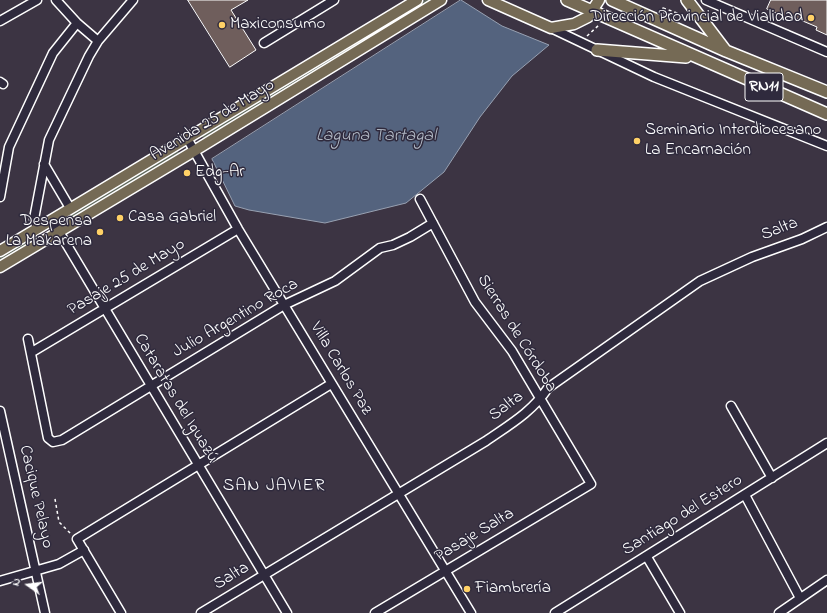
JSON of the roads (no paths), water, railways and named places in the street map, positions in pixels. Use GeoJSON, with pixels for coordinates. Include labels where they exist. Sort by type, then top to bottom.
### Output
{"type":"FeatureCollection","features":[{"type":"Feature","properties":{"kind":"highway","name":"RN11"},"geometry":{"type":"LineString","coordinates":[[567,0],[827,114]]}},
{"type":"Feature","properties":{"kind":"highway","name":"RN11"},"geometry":{"type":"LineString","coordinates":[[612,0],[726,51],[827,92]]}},
{"type":"Feature","properties":{"kind":"highway"},"geometry":{"type":"LineString","coordinates":[[687,0],[726,51]]}},
{"type":"Feature","properties":{"kind":"highway"},"geometry":{"type":"LineString","coordinates":[[597,50],[701,60]]}},
{"type":"Feature","properties":{"kind":"main road","name":"Avenida 25 de Mayo"},"geometry":{"type":"LineString","coordinates":[[0,251],[417,0]]}},
{"type":"Feature","properties":{"kind":"main road","name":"Avenida 25 de Mayo"},"geometry":{"type":"LineString","coordinates":[[0,267],[194,151],[441,0]]}},
{"type":"Feature","properties":{"kind":"main road"},"geometry":{"type":"LineString","coordinates":[[488,0],[551,28],[574,24],[588,17],[599,0]]}},
{"type":"Feature","properties":{"kind":"street"},"geometry":{"type":"LineString","coordinates":[[0,21],[37,0]]}},
{"type":"Feature","properties":{"kind":"street"},"geometry":{"type":"LineString","coordinates":[[56,0],[77,23],[98,41]]}},
{"type":"Feature","properties":{"kind":"street"},"geometry":{"type":"LineString","coordinates":[[37,229],[34,219],[49,140],[89,56],[98,41],[133,0]]}},
{"type":"Feature","properties":{"kind":"street"},"geometry":{"type":"LineString","coordinates":[[264,44],[334,0]]}},
{"type":"Feature","properties":{"kind":"street"},"geometry":{"type":"LineString","coordinates":[[706,0],[827,52]]}},
{"type":"Feature","properties":{"kind":"street"},"geometry":{"type":"LineString","coordinates":[[0,196],[9,147],[53,53],[77,23]]}},
{"type":"Feature","properties":{"kind":"street"},"geometry":{"type":"LineString","coordinates":[[551,28],[582,41],[597,50],[654,77],[827,146]]}},
{"type":"Feature","properties":{"kind":"street","name":"Villa Carlos Paz"},"geometry":{"type":"LineString","coordinates":[[187,138],[238,229],[471,613]]}},
{"type":"Feature","properties":{"kind":"street"},"geometry":{"type":"LineString","coordinates":[[44,164],[70,208]]}},
{"type":"Feature","properties":{"kind":"street","name":"Sierras de Córdoba"},"geometry":{"type":"LineString","coordinates":[[420,199],[475,302],[512,351],[591,484]]}},
{"type":"Feature","properties":{"kind":"street","name":"Cataratas del Iguazú"},"geometry":{"type":"LineString","coordinates":[[52,220],[150,387],[287,613]]}},
{"type":"Feature","properties":{"kind":"street","name":"Julio Argentino Roca"},"geometry":{"type":"LineString","coordinates":[[32,352],[48,438],[54,442],[62,440],[284,305],[335,281],[380,248],[404,240],[433,223]]}},
{"type":"Feature","properties":{"kind":"street","name":"Salta"},"geometry":{"type":"LineString","coordinates":[[201,613],[486,441],[529,412],[548,388],[700,281],[752,257],[802,239],[827,227]]}},
{"type":"Feature","properties":{"kind":"street","name":"Pasaje 25 de Mayo"},"geometry":{"type":"LineString","coordinates":[[32,352],[238,229]]}},
{"type":"Feature","properties":{"kind":"street"},"geometry":{"type":"LineString","coordinates":[[28,339],[32,352]]}},
{"type":"Feature","properties":{"kind":"street"},"geometry":{"type":"LineString","coordinates":[[121,613],[77,539],[197,464],[331,384]]}},
{"type":"Feature","properties":{"kind":"street"},"geometry":{"type":"LineString","coordinates":[[731,406],[772,478]]}},
{"type":"Feature","properties":{"kind":"street","name":"Cacique Pelayo"},"geometry":{"type":"LineString","coordinates":[[0,411],[37,570],[45,613]]}},
{"type":"Feature","properties":{"kind":"street","name":"Santiago del Estero"},"geometry":{"type":"LineString","coordinates":[[555,613],[647,557],[827,443]]}},
{"type":"Feature","properties":{"kind":"street","name":"Pasaje Salta"},"geometry":{"type":"LineString","coordinates":[[374,613],[591,484]]}},
{"type":"Feature","properties":{"kind":"street"},"geometry":{"type":"LineString","coordinates":[[745,495],[800,598]]}},
{"type":"Feature","properties":{"kind":"street"},"geometry":{"type":"LineString","coordinates":[[0,581],[59,564],[84,550]]}},
{"type":"Feature","properties":{"kind":"street"},"geometry":{"type":"LineString","coordinates":[[647,557],[680,613]]}},
{"type":"Feature","properties":{"kind":"street"},"geometry":{"type":"LineString","coordinates":[[779,613],[827,580]]}},
{"type":"Feature","properties":{"kind":"water","name":"Laguna Tartagal"},"geometry":{"type":"Polygon","coordinates":[[[461,0],[502,26],[549,45],[512,76],[480,117],[444,172],[406,203],[325,223],[249,210],[235,206],[212,159],[461,0]]]}},
{"type":"Feature","properties":{"kind":"place","name":"Dirección Provincial de Vialidad"},"geometry":{"type":"Point","coordinates":[811,18]}},
{"type":"Feature","properties":{"kind":"place","name":"Maxiconsumo"},"geometry":{"type":"Point","coordinates":[222,25]}},
{"type":"Feature","properties":{"kind":"place","name":"Seminario Interdiocesano La Encarnación"},"geometry":{"type":"Point","coordinates":[637,141]}},
{"type":"Feature","properties":{"kind":"place","name":"Edg-Ar"},"geometry":{"type":"Point","coordinates":[187,173]}},
{"type":"Feature","properties":{"kind":"place","name":"Casa Gabriel"},"geometry":{"type":"Point","coordinates":[120,218]}},
{"type":"Feature","properties":{"kind":"place","name":"Despensa La Makarena"},"geometry":{"type":"Point","coordinates":[100,232]}},
{"type":"Feature","properties":{"kind":"place","name":"Fiambrería"},"geometry":{"type":"Point","coordinates":[467,589]}},
{"type":"Feature","properties":{"kind":"district","name":"SAN JAVIER"},"geometry":{"type":"Point","coordinates":[274,487]}}]}
